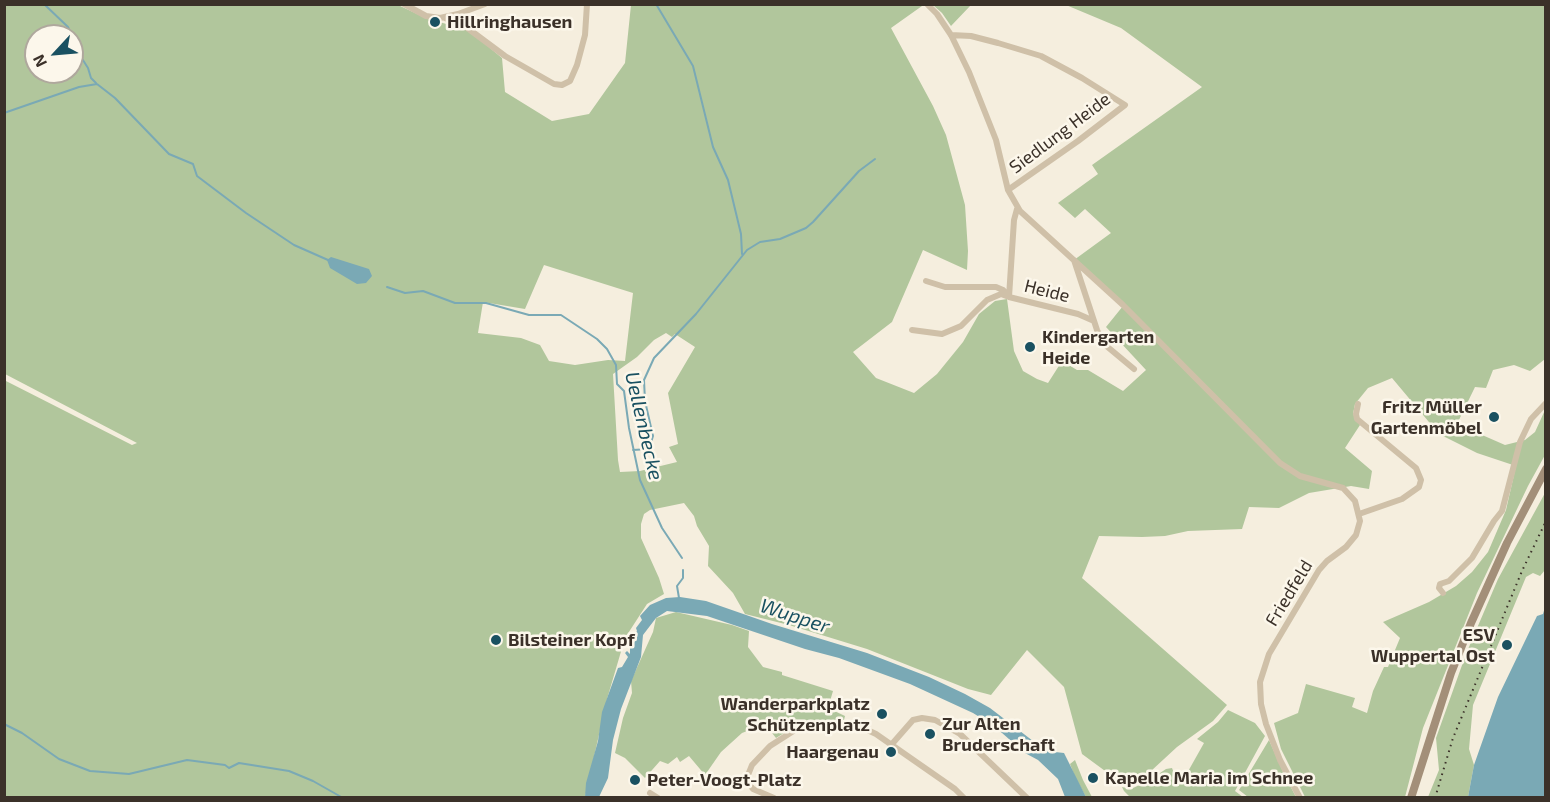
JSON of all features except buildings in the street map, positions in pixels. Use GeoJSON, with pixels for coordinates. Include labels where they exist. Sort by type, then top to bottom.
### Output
{"type":"FeatureCollection","features":[{"type":"Feature","properties":{"kind":"main road"},"geometry":{"type":"LineString","coordinates":[[1411,798],[1441,702],[1467,631],[1507,543],[1545,469]]}},
{"type":"Feature","properties":{"kind":"street"},"geometry":{"type":"LineString","coordinates":[[404,4],[429,17],[445,18],[466,27],[505,56],[554,84],[562,85],[571,79],[578,65],[585,35],[586,4]]}},
{"type":"Feature","properties":{"kind":"street"},"geometry":{"type":"LineString","coordinates":[[445,18],[485,4]]}},
{"type":"Feature","properties":{"kind":"street","name":"Siedlung Heide"},"geometry":{"type":"LineString","coordinates":[[927,4],[951,35],[990,122],[1002,159],[1008,190],[1017,209],[1074,260]]}},
{"type":"Feature","properties":{"kind":"street","name":"Siedlung Heide"},"geometry":{"type":"LineString","coordinates":[[951,35],[971,36],[1041,56],[1125,105],[1008,190]]}},
{"type":"Feature","properties":{"kind":"street","name":"Heide"},"geometry":{"type":"LineString","coordinates":[[1017,209],[1014,220],[1009,297],[1078,314],[1094,321]]}},
{"type":"Feature","properties":{"kind":"street","name":"Heide"},"geometry":{"type":"LineString","coordinates":[[1074,260],[1123,305],[1280,463],[1300,476],[1343,488],[1355,501],[1359,514]]}},
{"type":"Feature","properties":{"kind":"street","name":"Heide"},"geometry":{"type":"LineString","coordinates":[[1074,260],[1104,344],[1134,369]]}},
{"type":"Feature","properties":{"kind":"street"},"geometry":{"type":"LineString","coordinates":[[926,281],[945,287],[996,287],[1003,290],[1009,297]]}},
{"type":"Feature","properties":{"kind":"street"},"geometry":{"type":"LineString","coordinates":[[912,330],[928,334],[942,334],[960,326],[987,300],[1000,294],[1009,297]]}},
{"type":"Feature","properties":{"kind":"street"},"geometry":{"type":"LineString","coordinates":[[1443,593],[1439,588],[1440,585],[1449,581],[1472,558],[1502,511],[1520,442],[1532,419],[1545,403]]}},
{"type":"Feature","properties":{"kind":"street"},"geometry":{"type":"LineString","coordinates":[[1358,404],[1356,414],[1358,419],[1416,468],[1421,480],[1419,487],[1402,499],[1359,514]]}},
{"type":"Feature","properties":{"kind":"street","name":"Friedfeld"},"geometry":{"type":"LineString","coordinates":[[1300,798],[1280,760],[1264,717],[1260,682],[1269,654],[1319,570],[1346,547],[1356,535],[1359,514]]}},
{"type":"Feature","properties":{"kind":"street"},"geometry":{"type":"LineString","coordinates":[[892,744],[913,720],[922,718],[935,720],[960,734],[1027,798]]}},
{"type":"Feature","properties":{"kind":"street"},"geometry":{"type":"LineString","coordinates":[[774,798],[753,789],[748,780],[749,769],[770,746],[795,730],[811,725],[837,723],[861,727],[892,744],[955,789],[964,798]]}},
{"type":"Feature","properties":{"kind":"street"},"geometry":{"type":"LineString","coordinates":[[650,793],[658,798]]}},
{"type":"Feature","properties":{"kind":"green space"},"geometry":{"type":"Polygon","coordinates":[[[5,5],[398,5],[428,19],[465,29],[484,43],[502,58],[505,92],[552,121],[589,114],[625,63],[631,5],[920,5],[922,6],[891,28],[946,135],[965,205],[967,270],[923,250],[892,322],[853,352],[876,378],[914,393],[937,374],[963,342],[979,314],[995,301],[1007,299],[1014,351],[1023,371],[1037,379],[1048,383],[1062,361],[1077,370],[1088,370],[1123,391],[1146,370],[1106,327],[1123,306],[1074,260],[1111,233],[1085,209],[1075,218],[1058,203],[1098,174],[1092,165],[1202,87],[1121,28],[1066,5],[1545,5],[1545,359],[1530,371],[1514,365],[1493,370],[1486,388],[1475,387],[1457,424],[1505,445],[1525,440],[1535,432],[1545,410],[1545,455],[1477,593],[1423,728],[1405,797],[1305,797],[1281,749],[1274,723],[1298,713],[1306,684],[1355,698],[1352,707],[1367,713],[1373,691],[1384,667],[1388,667],[1400,638],[1383,622],[1429,602],[1456,586],[1472,572],[1488,552],[1506,510],[1516,466],[1477,453],[1439,434],[1392,378],[1368,388],[1355,404],[1353,414],[1360,425],[1345,448],[1372,471],[1369,489],[1351,486],[1309,493],[1279,508],[1249,507],[1242,529],[1188,531],[1165,536],[1099,536],[1082,578],[1227,705],[1213,721],[1134,782],[1116,779],[1082,754],[1064,687],[1027,650],[991,695],[968,689],[867,649],[745,614],[733,593],[708,566],[709,546],[694,516],[684,503],[650,510],[644,514],[641,538],[664,594],[647,604],[625,638],[607,699],[585,797],[5,797],[4,380],[132,445],[137,443],[5,374],[5,5]],[[544,265],[525,309],[483,302],[478,333],[521,338],[540,345],[549,361],[575,365],[608,360],[625,361],[633,293],[544,265]],[[666,333],[654,340],[637,357],[613,374],[620,472],[640,471],[677,462],[669,447],[678,444],[668,393],[695,347],[675,334],[672,337],[666,333]]]}},
{"type":"Feature","properties":{"kind":"green space"},"geometry":{"type":"Polygon","coordinates":[[[933,5],[971,5],[951,26],[933,5]]]}},
{"type":"Feature","properties":{"kind":"green space"},"geometry":{"type":"Polygon","coordinates":[[[1545,493],[1545,570],[1540,576],[1533,573],[1526,577],[1473,705],[1469,749],[1474,765],[1468,797],[1428,797],[1439,770],[1436,738],[1466,654],[1498,579],[1545,493]]]}},
{"type":"Feature","properties":{"kind":"green space"},"geometry":{"type":"Polygon","coordinates":[[[676,612],[749,631],[748,647],[763,667],[833,691],[828,708],[845,716],[844,720],[809,723],[789,730],[776,738],[765,724],[742,733],[721,752],[705,775],[689,756],[680,762],[677,757],[668,764],[660,761],[645,778],[625,758],[615,753],[623,718],[632,693],[631,681],[653,632],[656,618],[676,612]]]}},
{"type":"Feature","properties":{"kind":"green space"},"geometry":{"type":"Polygon","coordinates":[[[1228,710],[1255,723],[1265,736],[1235,791],[1243,797],[1130,797],[1124,791],[1122,787],[1131,789],[1166,769],[1172,768],[1176,779],[1186,775],[1204,743],[1197,739],[1218,722],[1228,710]]]}},
{"type":"Feature","properties":{"kind":"green space"},"geometry":{"type":"Polygon","coordinates":[[[1269,740],[1296,797],[1248,797],[1239,790],[1269,740]]]}},
{"type":"Feature","properties":{"kind":"green space"},"geometry":{"type":"Polygon","coordinates":[[[1075,760],[1092,797],[1086,797],[1075,777],[1070,764],[1075,760]]]}},
{"type":"Feature","properties":{"kind":"water"},"geometry":{"type":"Polygon","coordinates":[[[331,257],[369,269],[372,276],[366,283],[357,284],[330,268],[327,260],[331,257]]]}},
{"type":"Feature","properties":{"kind":"water"},"geometry":{"type":"Polygon","coordinates":[[[680,597],[706,601],[867,653],[965,694],[990,708],[1046,751],[1064,753],[1086,797],[1065,797],[1058,779],[1038,760],[1025,753],[994,726],[973,713],[910,684],[839,658],[707,616],[667,611],[656,618],[643,635],[641,657],[621,709],[613,740],[608,778],[599,797],[585,797],[602,712],[618,668],[622,667],[628,657],[625,653],[627,651],[630,654],[630,643],[635,642],[630,632],[635,634],[642,620],[640,616],[650,605],[666,598],[680,597]]]}},
{"type":"Feature","properties":{"kind":"water"},"geometry":{"type":"Polygon","coordinates":[[[1545,607],[1545,797],[1468,797],[1474,765],[1498,697],[1537,616],[1543,614],[1545,607]]]}},
{"type":"Feature","properties":{"kind":"waterway"},"geometry":{"type":"LineString","coordinates":[[44,4],[68,27],[91,78],[96,83]]}},
{"type":"Feature","properties":{"kind":"waterway"},"geometry":{"type":"LineString","coordinates":[[656,4],[693,66],[713,147],[728,180],[741,234],[742,254]]}},
{"type":"Feature","properties":{"kind":"waterway","name":"Uellenbecke"},"geometry":{"type":"LineString","coordinates":[[4,113],[79,87],[97,84],[115,98],[169,154],[193,164],[197,176],[294,245],[328,260]]}},
{"type":"Feature","properties":{"kind":"waterway"},"geometry":{"type":"LineString","coordinates":[[633,450],[649,449],[653,436],[645,401],[644,380],[654,358],[696,314],[747,250],[760,242],[780,239],[806,228],[859,171],[875,159]]}},
{"type":"Feature","properties":{"kind":"waterway","name":"Uellenbecke"},"geometry":{"type":"LineString","coordinates":[[387,287],[405,293],[423,291],[455,303],[486,303],[529,315],[561,315],[597,339],[607,349],[616,365],[617,384],[624,391],[640,480],[662,528],[682,558]]}},
{"type":"Feature","properties":{"kind":"waterway","name":"Uellenbecke"},"geometry":{"type":"LineString","coordinates":[[679,598],[677,586],[683,578],[683,570]]}},
{"type":"Feature","properties":{"kind":"waterway"},"geometry":{"type":"LineString","coordinates":[[4,724],[22,733],[59,759],[90,771],[129,774],[187,760],[225,765],[229,768],[239,763],[289,771],[343,798]]}},
{"type":"Feature","properties":{"kind":"railway"},"geometry":{"type":"LineString","coordinates":[[1435,798],[1453,738],[1522,571],[1546,521]]}},
{"type":"Feature","properties":{"kind":"place","name":"Hillringhausen"},"geometry":{"type":"Point","coordinates":[435,22]}},
{"type":"Feature","properties":{"kind":"place","name":"Kindergarten Heide"},"geometry":{"type":"Point","coordinates":[1030,347]}},
{"type":"Feature","properties":{"kind":"place","name":"Fritz Müller Gartenmöbel"},"geometry":{"type":"Point","coordinates":[1494,417]}},
{"type":"Feature","properties":{"kind":"place","name":"Bilsteiner Kopf"},"geometry":{"type":"Point","coordinates":[496,640]}},
{"type":"Feature","properties":{"kind":"place","name":"ESV Wuppertal Ost"},"geometry":{"type":"Point","coordinates":[1507,645]}},
{"type":"Feature","properties":{"kind":"place","name":"Wanderparkplatz Schützenplatz"},"geometry":{"type":"Point","coordinates":[882,714]}},
{"type":"Feature","properties":{"kind":"place","name":"Zur Alten Bruderschaft"},"geometry":{"type":"Point","coordinates":[930,734]}},
{"type":"Feature","properties":{"kind":"place","name":"Haargenau"},"geometry":{"type":"Point","coordinates":[891,752]}},
{"type":"Feature","properties":{"kind":"place","name":"Kapelle Maria im Schnee"},"geometry":{"type":"Point","coordinates":[1093,778]}},
{"type":"Feature","properties":{"kind":"place","name":"Peter-Voogt-Platz"},"geometry":{"type":"Point","coordinates":[635,780]}},
{"type":"Feature","properties":{"kind":"water label","name":"Wupper"},"geometry":{"type":"Point","coordinates":[795,616]}}]}
